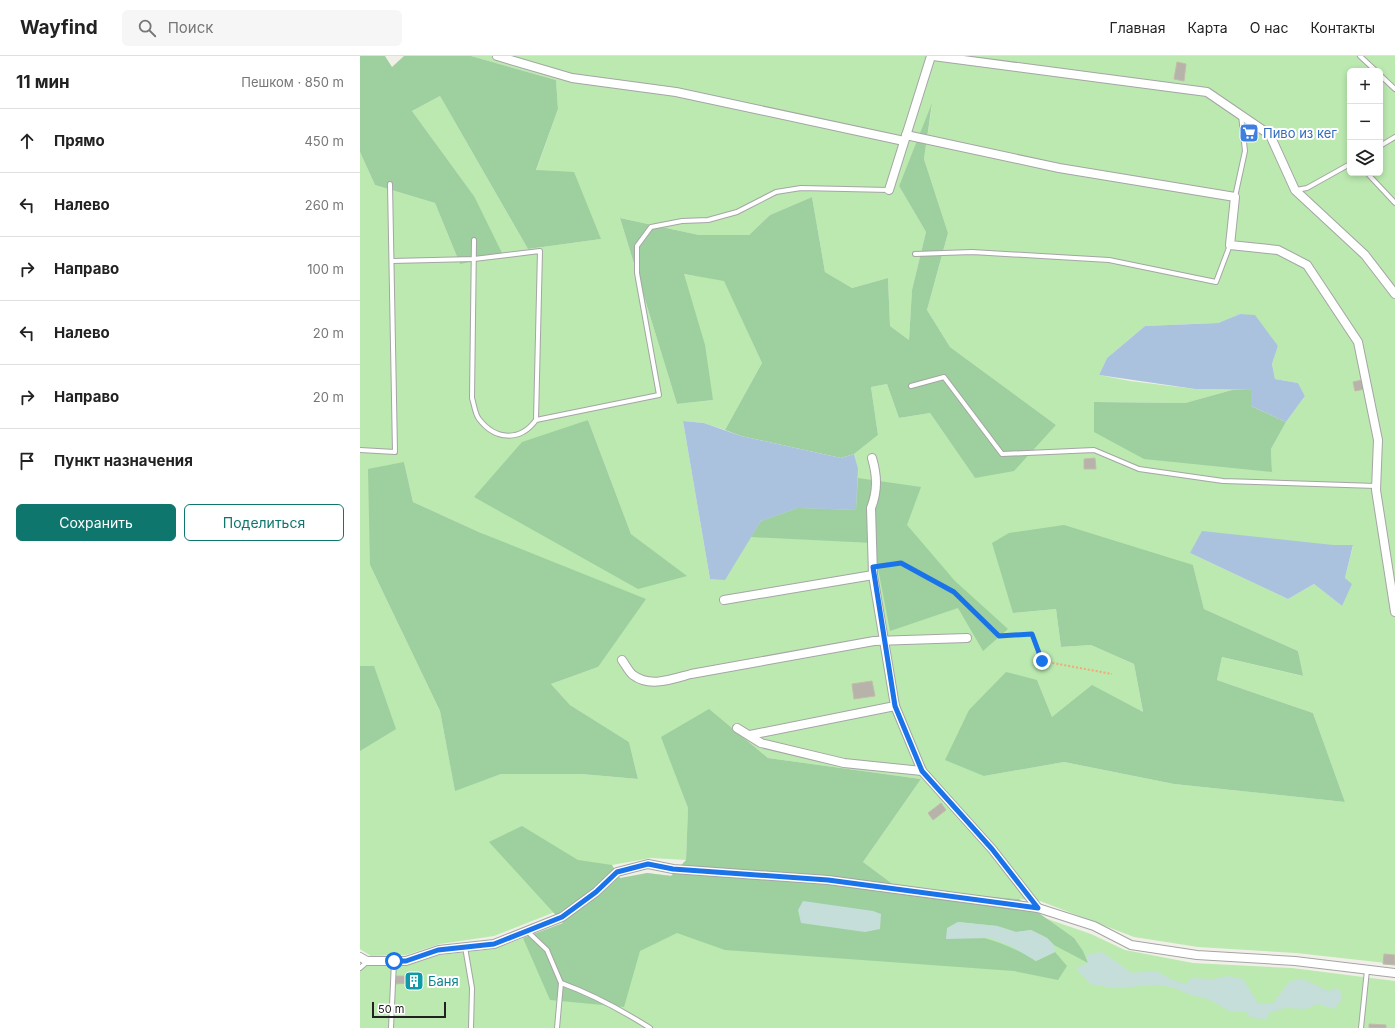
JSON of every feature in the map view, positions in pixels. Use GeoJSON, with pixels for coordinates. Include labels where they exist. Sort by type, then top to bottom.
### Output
{"type":"FeatureCollection","features":[{"type":"Feature","properties":{"kind":"street"},"geometry":{"type":"LineString","coordinates":[[497,56],[572,78],[676,92],[1059,168],[1235,197],[1230,245],[1278,250],[1307,265],[1358,342],[1378,440],[1376,486],[1395,612]]}},
{"type":"Feature","properties":{"kind":"street"},"geometry":{"type":"LineString","coordinates":[[889,190],[932,56],[1207,92],[1270,135],[1295,190],[1365,255],[1395,294]]}},
{"type":"Feature","properties":{"kind":"street"},"geometry":{"type":"LineString","coordinates":[[872,458],[877,475],[875,498],[871,508],[873,571],[895,706],[922,771],[992,849],[1038,908]]}},
{"type":"Feature","properties":{"kind":"street"},"geometry":{"type":"LineString","coordinates":[[724,600],[873,571]]}},
{"type":"Feature","properties":{"kind":"street"},"geometry":{"type":"LineString","coordinates":[[622,660],[632,674],[646,682],[653,682],[874,640],[967,638]]}},
{"type":"Feature","properties":{"kind":"street"},"geometry":{"type":"LineString","coordinates":[[750,735],[895,706]]}},
{"type":"Feature","properties":{"kind":"street"},"geometry":{"type":"LineString","coordinates":[[737,728],[761,743],[844,763],[922,771]]}},
{"type":"Feature","properties":{"kind":"street"},"geometry":{"type":"LineString","coordinates":[[364,959],[406,961],[438,950],[494,944],[562,917],[596,892],[617,872],[648,864],[673,869],[828,880],[1038,908],[1094,926],[1131,945],[1196,955],[1295,961],[1395,973]]}},
{"type":"Feature","properties":{"kind":"lane"},"geometry":{"type":"LineString","coordinates":[[1360,56],[1373,68]]}},
{"type":"Feature","properties":{"kind":"lane"},"geometry":{"type":"LineString","coordinates":[[1383,78],[1395,89]]}},
{"type":"Feature","properties":{"kind":"lane"},"geometry":{"type":"LineString","coordinates":[[1235,197],[1244,151],[1241,115]]}},
{"type":"Feature","properties":{"kind":"lane"},"geometry":{"type":"LineString","coordinates":[[1383,144],[1395,137]]}},
{"type":"Feature","properties":{"kind":"lane"},"geometry":{"type":"LineString","coordinates":[[1295,190],[1307,188],[1347,166]]}},
{"type":"Feature","properties":{"kind":"lane"},"geometry":{"type":"LineString","coordinates":[[1370,176],[1395,203]]}},
{"type":"Feature","properties":{"kind":"lane"},"geometry":{"type":"LineString","coordinates":[[360,450],[395,452],[390,184]]}},
{"type":"Feature","properties":{"kind":"lane"},"geometry":{"type":"LineString","coordinates":[[536,420],[659,395],[637,274],[637,246],[651,227],[682,220],[708,220],[737,212],[776,192],[801,188],[889,190]]}},
{"type":"Feature","properties":{"kind":"lane"},"geometry":{"type":"LineString","coordinates":[[392,261],[474,259],[540,251],[536,420],[529,429],[509,437],[496,433],[479,419],[472,398],[474,259],[474,240]]}},
{"type":"Feature","properties":{"kind":"lane"},"geometry":{"type":"LineString","coordinates":[[915,254],[972,252],[1109,260],[1216,282],[1230,245]]}},
{"type":"Feature","properties":{"kind":"lane"},"geometry":{"type":"LineString","coordinates":[[911,386],[944,377],[1002,454],[1094,450],[1139,469],[1223,481],[1376,486]]}},
{"type":"Feature","properties":{"kind":"lane"},"geometry":{"type":"LineString","coordinates":[[527,931],[547,950],[561,983],[558,1028]]}},
{"type":"Feature","properties":{"kind":"lane"},"geometry":{"type":"LineString","coordinates":[[465,947],[472,988],[472,1028]]}},
{"type":"Feature","properties":{"kind":"lane"},"geometry":{"type":"LineString","coordinates":[[360,968],[364,959]]}},
{"type":"Feature","properties":{"kind":"lane"},"geometry":{"type":"LineString","coordinates":[[390,1028],[394,961]]}},
{"type":"Feature","properties":{"kind":"lane"},"geometry":{"type":"LineString","coordinates":[[1361,1028],[1367,970]]}},
{"type":"Feature","properties":{"kind":"lane"},"geometry":{"type":"LineString","coordinates":[[561,983],[636,1018],[650,1028]]}},
{"type":"Feature","properties":{"kind":"path"},"geometry":{"type":"LineString","coordinates":[[873,571],[901,563],[954,592],[999,636],[1032,634],[1042,661],[1112,674]]}},
{"type":"Feature","properties":{"kind":"green space"},"geometry":{"type":"Polygon","coordinates":[[[360,56],[385,56],[392,67],[404,56],[471,56],[556,80],[558,109],[536,170],[574,172],[601,239],[528,249],[440,96],[412,111],[474,196],[503,255],[460,264],[435,203],[375,185],[360,152],[360,56]]]}},
{"type":"Feature","properties":{"kind":"green space"},"geometry":{"type":"Polygon","coordinates":[[[471,56],[1395,56],[1395,964],[1296,953],[1198,947],[1134,937],[1040,901],[898,888],[863,862],[921,779],[768,758],[709,710],[662,737],[688,808],[686,860],[651,858],[612,865],[592,886],[560,910],[494,936],[440,944],[406,955],[371,956],[360,949],[360,152],[375,185],[435,203],[460,264],[474,196],[412,111],[440,96],[528,249],[601,239],[536,171],[558,109],[556,80],[471,56]],[[932,105],[899,186],[926,232],[912,290],[909,340],[890,326],[888,278],[852,288],[825,272],[812,197],[770,215],[749,235],[699,235],[620,218],[677,404],[713,400],[683,274],[724,280],[762,363],[725,430],[704,423],[683,421],[710,579],[761,521],[858,468],[854,454],[878,435],[871,387],[887,384],[899,418],[930,413],[975,478],[1056,425],[950,347],[927,310],[948,233],[924,159],[932,105]],[[1240,314],[1218,323],[1145,326],[1107,358],[1099,375],[1130,381],[1195,389],[1232,390],[1185,403],[1094,402],[1272,472],[1271,449],[1286,422],[1305,396],[1298,383],[1275,379],[1272,364],[1278,346],[1240,314]],[[588,420],[474,497],[686,576],[631,534],[588,420]],[[404,462],[370,565],[440,711],[455,790],[501,774],[581,774],[638,779],[629,742],[570,705],[551,684],[598,667],[481,533],[413,502],[404,462]],[[1333,545],[1190,553],[1288,599],[1314,584],[1342,606],[1345,578],[1353,546],[1333,545]],[[1193,565],[1013,613],[1056,609],[1061,647],[1091,645],[1134,664],[1143,713],[1052,717],[1037,680],[984,776],[1064,762],[1174,784],[1345,802],[1313,713],[1217,680],[1222,657],[1302,676],[1298,651],[1204,609],[1193,565]]]}},
{"type":"Feature","properties":{"kind":"green space"},"geometry":{"type":"Polygon","coordinates":[[[932,103],[924,159],[948,233],[927,310],[950,347],[1056,425],[1014,471],[975,478],[930,413],[899,418],[887,384],[871,387],[878,435],[854,454],[841,458],[741,436],[725,430],[762,363],[724,281],[684,274],[705,345],[713,400],[677,404],[620,218],[699,235],[749,235],[770,215],[812,197],[825,272],[852,288],[888,278],[890,326],[909,340],[912,290],[926,232],[899,186],[932,103]]]}},
{"type":"Feature","properties":{"kind":"green space"},"geometry":{"type":"Polygon","coordinates":[[[1232,390],[1252,390],[1251,406],[1286,422],[1271,449],[1272,472],[1144,459],[1094,432],[1094,402],[1185,403],[1232,390]]]}},
{"type":"Feature","properties":{"kind":"green space"},"geometry":{"type":"Polygon","coordinates":[[[588,420],[631,534],[687,576],[638,589],[474,497],[522,442],[588,420]]]}},
{"type":"Feature","properties":{"kind":"green space"},"geometry":{"type":"Polygon","coordinates":[[[404,462],[413,502],[481,533],[646,599],[598,667],[551,684],[570,705],[629,742],[638,779],[581,774],[501,774],[455,791],[440,711],[370,565],[368,469],[404,462]]]}},
{"type":"Feature","properties":{"kind":"green space"},"geometry":{"type":"Polygon","coordinates":[[[858,478],[921,487],[907,525],[955,581],[1008,629],[983,651],[958,608],[890,631],[873,543],[751,537],[761,521],[798,508],[856,510],[858,478]]]}},
{"type":"Feature","properties":{"kind":"green space"},"geometry":{"type":"Polygon","coordinates":[[[1064,525],[1193,565],[1204,609],[1298,651],[1303,676],[1222,657],[1217,680],[1313,713],[1345,802],[1174,784],[1064,762],[984,776],[945,760],[969,710],[1006,672],[1037,680],[1052,717],[1092,685],[1143,712],[1134,664],[1091,645],[1061,647],[1056,609],[1013,613],[992,543],[1009,533],[1064,525]]]}},
{"type":"Feature","properties":{"kind":"green space"},"geometry":{"type":"Polygon","coordinates":[[[360,666],[374,666],[396,729],[360,751],[360,666]]]}},
{"type":"Feature","properties":{"kind":"green space"},"geometry":{"type":"Polygon","coordinates":[[[709,709],[768,758],[921,779],[863,862],[898,888],[1019,899],[1074,938],[1083,951],[1088,963],[1054,945],[1047,938],[1031,930],[1016,932],[997,926],[958,922],[948,928],[982,937],[1015,949],[1036,961],[1055,952],[1067,966],[1058,980],[1014,971],[725,950],[677,933],[640,951],[624,1007],[550,1000],[523,938],[563,923],[489,842],[522,826],[578,860],[612,865],[620,878],[647,873],[671,876],[686,860],[688,808],[661,737],[709,709]]]}},
{"type":"Feature","properties":{"kind":"green space"},"geometry":{"type":"Polygon","coordinates":[[[647,873],[1036,915],[1091,934],[1125,950],[1193,963],[1292,968],[1395,981],[1395,1028],[360,1028],[360,964],[363,966],[405,966],[440,955],[494,949],[564,923],[647,873]]]}},
{"type":"Feature","properties":{"kind":"shaded area"},"geometry":{"type":"Polygon","coordinates":[[[803,901],[873,911],[881,914],[880,929],[865,932],[801,923],[798,910],[803,901]]]}},
{"type":"Feature","properties":{"kind":"shaded area"},"geometry":{"type":"Polygon","coordinates":[[[958,922],[997,926],[1016,932],[1031,930],[1047,938],[1054,945],[1055,952],[1036,961],[1011,946],[991,938],[946,939],[947,928],[958,922]]]}},
{"type":"Feature","properties":{"kind":"shaded area"},"geometry":{"type":"Polygon","coordinates":[[[1102,952],[1132,973],[1156,971],[1173,980],[1186,984],[1191,978],[1213,979],[1227,976],[1243,979],[1258,1003],[1273,1003],[1290,981],[1303,979],[1328,991],[1336,988],[1340,990],[1342,1000],[1334,1009],[1318,1004],[1305,1009],[1285,1008],[1269,1013],[1267,1019],[1251,1018],[1245,1011],[1231,1012],[1208,999],[1191,995],[1172,987],[1157,985],[1114,988],[1090,984],[1076,968],[1088,963],[1086,955],[1102,952]]]}},
{"type":"Feature","properties":{"kind":"water"},"geometry":{"type":"Polygon","coordinates":[[[1240,314],[1255,315],[1278,346],[1272,364],[1275,379],[1298,383],[1305,396],[1286,422],[1251,406],[1251,390],[1195,389],[1099,375],[1107,358],[1145,326],[1218,323],[1240,314]]]}},
{"type":"Feature","properties":{"kind":"water"},"geometry":{"type":"Polygon","coordinates":[[[683,421],[704,423],[741,436],[841,458],[854,454],[858,468],[856,510],[798,508],[761,521],[725,580],[710,579],[683,421]]]}},
{"type":"Feature","properties":{"kind":"water"},"geometry":{"type":"Polygon","coordinates":[[[1202,531],[1333,545],[1353,545],[1345,578],[1352,584],[1342,606],[1314,584],[1288,599],[1190,553],[1202,531]]]}},
{"type":"Feature","properties":{"kind":"building"},"geometry":{"type":"Polygon","coordinates":[[[1177,62],[1186,64],[1184,81],[1174,79],[1177,62]]]}},
{"type":"Feature","properties":{"kind":"building"},"geometry":{"type":"Polygon","coordinates":[[[1362,380],[1365,389],[1355,391],[1353,382],[1362,380]]]}},
{"type":"Feature","properties":{"kind":"building"},"geometry":{"type":"Polygon","coordinates":[[[1095,458],[1096,469],[1084,469],[1084,459],[1095,458]]]}},
{"type":"Feature","properties":{"kind":"building"},"geometry":{"type":"Polygon","coordinates":[[[872,681],[875,696],[854,699],[852,684],[872,681]]]}},
{"type":"Feature","properties":{"kind":"building"},"geometry":{"type":"Polygon","coordinates":[[[941,803],[946,810],[933,820],[928,813],[941,803]]]}},
{"type":"Feature","properties":{"kind":"building"},"geometry":{"type":"Polygon","coordinates":[[[1384,954],[1395,955],[1395,965],[1383,964],[1384,954]]]}},
{"type":"Feature","properties":{"kind":"building"},"geometry":{"type":"Polygon","coordinates":[[[395,976],[409,976],[409,983],[395,984],[395,976]]]}},
{"type":"Feature","properties":{"kind":"building","name":"Баня"},"geometry":{"type":"Polygon","coordinates":[[[419,977],[420,987],[409,987],[409,978],[419,977]]]}},
{"type":"Feature","properties":{"kind":"building"},"geometry":{"type":"Polygon","coordinates":[[[1369,1024],[1386,1025],[1386,1028],[1369,1028],[1369,1024]]]}},
{"type":"Feature","properties":{"kind":"place","name":"Пиво из кег"},"geometry":{"type":"Point","coordinates":[1249,133]}},
{"type":"Feature","properties":{"kind":"place","name":"Баня"},"geometry":{"type":"Point","coordinates":[414,981]}},
{"type":"Feature","properties":{"kind":"route"},"geometry":{"type":"LineString","coordinates":[[394,961],[406,961],[438,950],[494,944],[562,917],[596,892],[617,872],[648,864],[673,869],[828,880],[1038,908],[992,849],[922,771],[895,706],[873,576],[873,567],[901,563],[929,578],[954,592],[999,636],[1032,634],[1042,661]]}}]}
